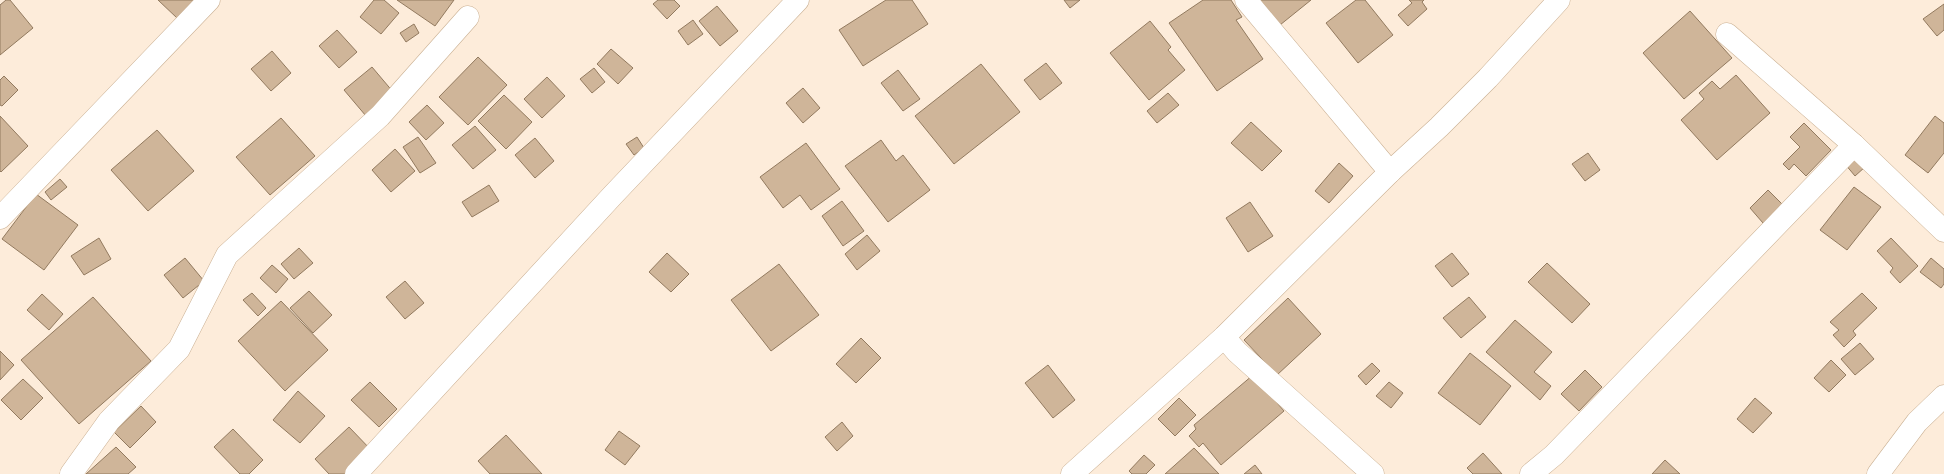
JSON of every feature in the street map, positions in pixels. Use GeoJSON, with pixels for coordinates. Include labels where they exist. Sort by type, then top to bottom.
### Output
{"type":"FeatureCollection","features":[{"type":"Feature","properties":{"kind":"street"},"geometry":{"type":"LineString","coordinates":[[0,218],[209,0]]}},
{"type":"Feature","properties":{"kind":"street"},"geometry":{"type":"LineString","coordinates":[[356,474],[612,196],[798,0]]}},
{"type":"Feature","properties":{"kind":"street"},"geometry":{"type":"LineString","coordinates":[[1246,0],[1390,172]]}},
{"type":"Feature","properties":{"kind":"street"},"geometry":{"type":"LineString","coordinates":[[1072,474],[1224,337],[1390,172],[1439,127],[1488,78],[1559,0]]}},
{"type":"Feature","properties":{"kind":"street"},"geometry":{"type":"LineString","coordinates":[[71,474],[109,421],[179,349],[227,254],[380,116],[468,17]]}},
{"type":"Feature","properties":{"kind":"street"},"geometry":{"type":"LineString","coordinates":[[1727,34],[1854,145],[1944,231]]}},
{"type":"Feature","properties":{"kind":"street"},"geometry":{"type":"LineString","coordinates":[[1531,474],[1554,455],[1854,145]]}},
{"type":"Feature","properties":{"kind":"street"},"geometry":{"type":"LineString","coordinates":[[1224,337],[1237,352],[1373,474]]}},
{"type":"Feature","properties":{"kind":"street"},"geometry":{"type":"LineString","coordinates":[[1878,474],[1917,422],[1944,396]]}},
{"type":"Feature","properties":{"kind":"building"},"geometry":{"type":"Polygon","coordinates":[[[6,0],[10,0],[33,28],[0,55],[0,5],[6,0]]]}},
{"type":"Feature","properties":{"kind":"building"},"geometry":{"type":"Polygon","coordinates":[[[158,0],[194,0],[177,18],[158,0]]]}},
{"type":"Feature","properties":{"kind":"building"},"geometry":{"type":"Polygon","coordinates":[[[374,0],[384,0],[399,13],[381,34],[360,17],[374,0]]]}},
{"type":"Feature","properties":{"kind":"building"},"geometry":{"type":"Polygon","coordinates":[[[397,0],[454,0],[435,26],[397,0]]]}},
{"type":"Feature","properties":{"kind":"building"},"geometry":{"type":"Polygon","coordinates":[[[658,0],[674,0],[680,6],[667,19],[653,4],[658,0]]]}},
{"type":"Feature","properties":{"kind":"building"},"geometry":{"type":"Polygon","coordinates":[[[886,0],[912,0],[928,24],[863,66],[839,30],[886,0]]]}},
{"type":"Feature","properties":{"kind":"building"},"geometry":{"type":"Polygon","coordinates":[[[1064,0],[1080,0],[1070,8],[1064,0]]]}},
{"type":"Feature","properties":{"kind":"building"},"geometry":{"type":"Polygon","coordinates":[[[1203,0],[1231,0],[1242,17],[1236,20],[1263,59],[1217,91],[1169,23],[1203,0]]]}},
{"type":"Feature","properties":{"kind":"building"},"geometry":{"type":"Polygon","coordinates":[[[1260,0],[1311,0],[1280,25],[1260,0]]]}},
{"type":"Feature","properties":{"kind":"building"},"geometry":{"type":"Polygon","coordinates":[[[1356,0],[1365,0],[1393,35],[1358,63],[1326,23],[1356,0]]]}},
{"type":"Feature","properties":{"kind":"building"},"geometry":{"type":"Polygon","coordinates":[[[1409,0],[1424,0],[1422,2],[1427,9],[1408,26],[1398,15],[1412,3],[1409,0]]]}},
{"type":"Feature","properties":{"kind":"building"},"geometry":{"type":"Polygon","coordinates":[[[1944,4],[1944,30],[1937,36],[1923,19],[1944,4]]]}},
{"type":"Feature","properties":{"kind":"building"},"geometry":{"type":"Polygon","coordinates":[[[717,6],[738,31],[720,46],[699,21],[717,6]]]}},
{"type":"Feature","properties":{"kind":"building"},"geometry":{"type":"Polygon","coordinates":[[[1690,11],[1732,58],[1684,99],[1643,53],[1690,11]]]}},
{"type":"Feature","properties":{"kind":"building"},"geometry":{"type":"Polygon","coordinates":[[[693,20],[703,34],[688,45],[678,31],[693,20]]]}},
{"type":"Feature","properties":{"kind":"building"},"geometry":{"type":"Polygon","coordinates":[[[1150,21],[1171,47],[1168,50],[1185,70],[1149,100],[1110,53],[1150,21]]]}},
{"type":"Feature","properties":{"kind":"building"},"geometry":{"type":"Polygon","coordinates":[[[414,24],[419,33],[406,42],[400,33],[414,24]]]}},
{"type":"Feature","properties":{"kind":"building"},"geometry":{"type":"Polygon","coordinates":[[[337,30],[357,52],[339,68],[319,46],[337,30]]]}},
{"type":"Feature","properties":{"kind":"building"},"geometry":{"type":"Polygon","coordinates":[[[611,49],[633,68],[618,84],[597,64],[611,49]]]}},
{"type":"Feature","properties":{"kind":"building"},"geometry":{"type":"Polygon","coordinates":[[[272,51],[291,73],[271,91],[251,69],[272,51]]]}},
{"type":"Feature","properties":{"kind":"building"},"geometry":{"type":"Polygon","coordinates":[[[478,57],[507,85],[468,125],[439,97],[478,57]]]}},
{"type":"Feature","properties":{"kind":"building"},"geometry":{"type":"Polygon","coordinates":[[[1046,63],[1062,83],[1040,100],[1024,80],[1046,63]]]}},
{"type":"Feature","properties":{"kind":"building"},"geometry":{"type":"Polygon","coordinates":[[[981,64],[1020,112],[954,164],[915,116],[981,64]]]}},
{"type":"Feature","properties":{"kind":"building"},"geometry":{"type":"Polygon","coordinates":[[[372,67],[394,93],[366,116],[344,90],[372,67]]]}},
{"type":"Feature","properties":{"kind":"building"},"geometry":{"type":"Polygon","coordinates":[[[594,68],[605,82],[592,93],[580,79],[594,68]]]}},
{"type":"Feature","properties":{"kind":"building"},"geometry":{"type":"Polygon","coordinates":[[[898,70],[920,99],[903,111],[881,83],[898,70]]]}},
{"type":"Feature","properties":{"kind":"building"},"geometry":{"type":"Polygon","coordinates":[[[1736,75],[1770,113],[1717,160],[1681,120],[1704,99],[1699,93],[1712,81],[1720,89],[1736,75]]]}},
{"type":"Feature","properties":{"kind":"building"},"geometry":{"type":"Polygon","coordinates":[[[4,76],[18,90],[2,106],[0,105],[0,80],[4,76]]]}},
{"type":"Feature","properties":{"kind":"building"},"geometry":{"type":"Polygon","coordinates":[[[547,77],[565,96],[542,118],[524,99],[547,77]]]}},
{"type":"Feature","properties":{"kind":"building"},"geometry":{"type":"Polygon","coordinates":[[[803,88],[820,108],[803,123],[786,103],[803,88]]]}},
{"type":"Feature","properties":{"kind":"building"},"geometry":{"type":"Polygon","coordinates":[[[1168,93],[1179,105],[1157,123],[1147,111],[1168,93]]]}},
{"type":"Feature","properties":{"kind":"building"},"geometry":{"type":"Polygon","coordinates":[[[504,95],[532,122],[506,149],[478,121],[504,95]]]}},
{"type":"Feature","properties":{"kind":"building"},"geometry":{"type":"Polygon","coordinates":[[[427,105],[444,123],[426,140],[409,122],[427,105]]]}},
{"type":"Feature","properties":{"kind":"building"},"geometry":{"type":"Polygon","coordinates":[[[0,116],[28,146],[1,172],[0,171],[0,116]]]}},
{"type":"Feature","properties":{"kind":"building"},"geometry":{"type":"Polygon","coordinates":[[[1935,116],[1944,123],[1944,153],[1928,173],[1905,155],[1935,116]]]}},
{"type":"Feature","properties":{"kind":"building"},"geometry":{"type":"Polygon","coordinates":[[[281,118],[315,156],[270,195],[236,157],[281,118]]]}},
{"type":"Feature","properties":{"kind":"building"},"geometry":{"type":"Polygon","coordinates":[[[1251,122],[1282,151],[1262,171],[1231,143],[1251,122]]]}},
{"type":"Feature","properties":{"kind":"building"},"geometry":{"type":"Polygon","coordinates":[[[1804,123],[1831,150],[1806,176],[1794,164],[1789,170],[1783,164],[1800,147],[1790,137],[1804,123]]]}},
{"type":"Feature","properties":{"kind":"building"},"geometry":{"type":"Polygon","coordinates":[[[475,126],[496,150],[473,169],[452,145],[475,126]]]}},
{"type":"Feature","properties":{"kind":"building"},"geometry":{"type":"Polygon","coordinates":[[[157,130],[194,171],[148,211],[111,170],[157,130]]]}},
{"type":"Feature","properties":{"kind":"building"},"geometry":{"type":"Polygon","coordinates":[[[418,137],[436,163],[420,173],[403,147],[418,137]]]}},
{"type":"Feature","properties":{"kind":"building"},"geometry":{"type":"Polygon","coordinates":[[[637,137],[644,148],[634,155],[626,144],[637,137]]]}},
{"type":"Feature","properties":{"kind":"building"},"geometry":{"type":"Polygon","coordinates":[[[535,138],[554,161],[535,178],[515,155],[535,138]]]}},
{"type":"Feature","properties":{"kind":"building"},"geometry":{"type":"Polygon","coordinates":[[[881,140],[896,161],[903,155],[930,190],[888,222],[845,166],[881,140]]]}},
{"type":"Feature","properties":{"kind":"building"},"geometry":{"type":"Polygon","coordinates":[[[806,143],[840,189],[811,210],[800,195],[783,208],[760,177],[806,143]]]}},
{"type":"Feature","properties":{"kind":"building"},"geometry":{"type":"Polygon","coordinates":[[[395,149],[415,171],[391,192],[372,170],[395,149]]]}},
{"type":"Feature","properties":{"kind":"building"},"geometry":{"type":"Polygon","coordinates":[[[1588,153],[1600,170],[1585,181],[1572,164],[1588,153]]]}},
{"type":"Feature","properties":{"kind":"building"},"geometry":{"type":"Polygon","coordinates":[[[1855,155],[1865,167],[1855,176],[1845,164],[1855,155]]]}},
{"type":"Feature","properties":{"kind":"building"},"geometry":{"type":"Polygon","coordinates":[[[1339,163],[1353,176],[1329,203],[1315,191],[1339,163]]]}},
{"type":"Feature","properties":{"kind":"building"},"geometry":{"type":"Polygon","coordinates":[[[60,179],[67,187],[51,200],[45,192],[60,179]]]}},
{"type":"Feature","properties":{"kind":"building"},"geometry":{"type":"Polygon","coordinates":[[[489,185],[499,201],[472,217],[462,202],[489,185]]]}},
{"type":"Feature","properties":{"kind":"building"},"geometry":{"type":"Polygon","coordinates":[[[1854,187],[1881,207],[1847,250],[1820,230],[1854,187]]]}},
{"type":"Feature","properties":{"kind":"building"},"geometry":{"type":"Polygon","coordinates":[[[1768,190],[1782,204],[1763,223],[1750,208],[1768,190]]]}},
{"type":"Feature","properties":{"kind":"building"},"geometry":{"type":"Polygon","coordinates":[[[36,194],[78,225],[44,270],[2,239],[36,194]]]}},
{"type":"Feature","properties":{"kind":"building"},"geometry":{"type":"Polygon","coordinates":[[[842,201],[864,231],[843,246],[822,216],[842,201]]]}},
{"type":"Feature","properties":{"kind":"building"},"geometry":{"type":"Polygon","coordinates":[[[1250,202],[1273,236],[1248,252],[1226,218],[1250,202]]]}},
{"type":"Feature","properties":{"kind":"building"},"geometry":{"type":"Polygon","coordinates":[[[867,235],[880,251],[857,270],[845,254],[867,235]]]}},
{"type":"Feature","properties":{"kind":"building"},"geometry":{"type":"Polygon","coordinates":[[[99,238],[111,259],[84,275],[71,256],[99,238]]]}},
{"type":"Feature","properties":{"kind":"building"},"geometry":{"type":"Polygon","coordinates":[[[1891,238],[1918,266],[1900,283],[1890,272],[1893,268],[1877,251],[1891,238]]]}},
{"type":"Feature","properties":{"kind":"building"},"geometry":{"type":"Polygon","coordinates":[[[299,248],[313,263],[294,279],[281,264],[299,248]]]}},
{"type":"Feature","properties":{"kind":"building"},"geometry":{"type":"Polygon","coordinates":[[[667,253],[689,274],[671,292],[649,272],[667,253]]]}},
{"type":"Feature","properties":{"kind":"building"},"geometry":{"type":"Polygon","coordinates":[[[1452,253],[1469,274],[1452,287],[1435,266],[1452,253]]]}},
{"type":"Feature","properties":{"kind":"building"},"geometry":{"type":"Polygon","coordinates":[[[185,258],[204,281],[183,298],[164,275],[185,258]]]}},
{"type":"Feature","properties":{"kind":"building"},"geometry":{"type":"Polygon","coordinates":[[[1931,258],[1944,269],[1944,284],[1941,288],[1920,272],[1931,258]]]}},
{"type":"Feature","properties":{"kind":"building"},"geometry":{"type":"Polygon","coordinates":[[[1547,263],[1590,304],[1572,323],[1528,282],[1547,263]]]}},
{"type":"Feature","properties":{"kind":"building"},"geometry":{"type":"Polygon","coordinates":[[[779,264],[819,315],[771,351],[731,300],[779,264]]]}},
{"type":"Feature","properties":{"kind":"building"},"geometry":{"type":"Polygon","coordinates":[[[272,265],[288,279],[276,293],[260,278],[272,265]]]}},
{"type":"Feature","properties":{"kind":"building"},"geometry":{"type":"Polygon","coordinates":[[[405,281],[424,303],[405,319],[386,297],[405,281]]]}},
{"type":"Feature","properties":{"kind":"building"},"geometry":{"type":"Polygon","coordinates":[[[309,291],[332,315],[313,333],[290,308],[309,291]]]}},
{"type":"Feature","properties":{"kind":"building"},"geometry":{"type":"Polygon","coordinates":[[[252,293],[266,308],[258,316],[243,300],[252,293]]]}},
{"type":"Feature","properties":{"kind":"building"},"geometry":{"type":"Polygon","coordinates":[[[1862,293],[1877,308],[1853,331],[1856,335],[1844,347],[1833,335],[1839,330],[1830,322],[1862,293]]]}},
{"type":"Feature","properties":{"kind":"building"},"geometry":{"type":"Polygon","coordinates":[[[42,294],[63,314],[49,330],[27,310],[42,294]]]}},
{"type":"Feature","properties":{"kind":"building"},"geometry":{"type":"Polygon","coordinates":[[[93,297],[151,361],[79,424],[21,360],[93,297]]]}},
{"type":"Feature","properties":{"kind":"building"},"geometry":{"type":"Polygon","coordinates":[[[1469,297],[1486,317],[1461,338],[1443,318],[1469,297]]]}},
{"type":"Feature","properties":{"kind":"building"},"geometry":{"type":"Polygon","coordinates":[[[1288,298],[1321,334],[1277,375],[1244,340],[1288,298]]]}},
{"type":"Feature","properties":{"kind":"building"},"geometry":{"type":"Polygon","coordinates":[[[281,301],[328,350],[285,391],[238,341],[281,301]]]}},
{"type":"Feature","properties":{"kind":"building"},"geometry":{"type":"Polygon","coordinates":[[[1515,320],[1552,352],[1534,372],[1551,386],[1540,400],[1486,352],[1515,320]]]}},
{"type":"Feature","properties":{"kind":"building"},"geometry":{"type":"Polygon","coordinates":[[[861,338],[881,358],[856,383],[836,364],[861,338]]]}},
{"type":"Feature","properties":{"kind":"building"},"geometry":{"type":"Polygon","coordinates":[[[1860,343],[1874,359],[1855,375],[1841,359],[1860,343]]]}},
{"type":"Feature","properties":{"kind":"building"},"geometry":{"type":"Polygon","coordinates":[[[0,351],[14,365],[0,380],[0,351]]]}},
{"type":"Feature","properties":{"kind":"building"},"geometry":{"type":"Polygon","coordinates":[[[1470,353],[1511,386],[1480,425],[1438,393],[1470,353]]]}},
{"type":"Feature","properties":{"kind":"building"},"geometry":{"type":"Polygon","coordinates":[[[1831,360],[1846,375],[1829,392],[1814,378],[1831,360]]]}},
{"type":"Feature","properties":{"kind":"building"},"geometry":{"type":"Polygon","coordinates":[[[1372,363],[1380,371],[1366,385],[1358,376],[1372,363]]]}},
{"type":"Feature","properties":{"kind":"building"},"geometry":{"type":"Polygon","coordinates":[[[1048,365],[1075,400],[1053,418],[1025,383],[1048,365]]]}},
{"type":"Feature","properties":{"kind":"building"},"geometry":{"type":"Polygon","coordinates":[[[1585,370],[1602,387],[1579,411],[1561,394],[1585,370]]]}},
{"type":"Feature","properties":{"kind":"building"},"geometry":{"type":"Polygon","coordinates":[[[1253,375],[1284,411],[1221,465],[1203,443],[1199,447],[1189,436],[1196,429],[1194,425],[1253,375]]]}},
{"type":"Feature","properties":{"kind":"building"},"geometry":{"type":"Polygon","coordinates":[[[23,379],[43,398],[21,420],[1,400],[23,379]]]}},
{"type":"Feature","properties":{"kind":"building"},"geometry":{"type":"Polygon","coordinates":[[[370,382],[397,409],[379,427],[351,400],[370,382]]]}},
{"type":"Feature","properties":{"kind":"building"},"geometry":{"type":"Polygon","coordinates":[[[1389,382],[1403,393],[1391,408],[1376,396],[1389,382]]]}},
{"type":"Feature","properties":{"kind":"building"},"geometry":{"type":"Polygon","coordinates":[[[298,391],[325,416],[300,443],[273,420],[298,391]]]}},
{"type":"Feature","properties":{"kind":"building"},"geometry":{"type":"Polygon","coordinates":[[[1179,398],[1196,415],[1175,436],[1158,419],[1179,398]]]}},
{"type":"Feature","properties":{"kind":"building"},"geometry":{"type":"Polygon","coordinates":[[[1755,398],[1772,413],[1753,433],[1737,419],[1755,398]]]}},
{"type":"Feature","properties":{"kind":"building"},"geometry":{"type":"Polygon","coordinates":[[[141,406],[156,422],[130,448],[114,432],[141,406]]]}},
{"type":"Feature","properties":{"kind":"building"},"geometry":{"type":"Polygon","coordinates":[[[842,422],[853,436],[837,451],[825,437],[842,422]]]}},
{"type":"Feature","properties":{"kind":"building"},"geometry":{"type":"Polygon","coordinates":[[[349,427],[373,452],[349,474],[329,474],[315,459],[349,427]]]}},
{"type":"Feature","properties":{"kind":"building"},"geometry":{"type":"Polygon","coordinates":[[[233,429],[263,460],[249,474],[240,474],[214,447],[233,429]]]}},
{"type":"Feature","properties":{"kind":"building"},"geometry":{"type":"Polygon","coordinates":[[[619,431],[640,446],[625,465],[605,450],[619,431]]]}},
{"type":"Feature","properties":{"kind":"building"},"geometry":{"type":"Polygon","coordinates":[[[506,435],[542,474],[490,474],[478,461],[506,435]]]}},
{"type":"Feature","properties":{"kind":"building"},"geometry":{"type":"Polygon","coordinates":[[[116,447],[136,467],[128,474],[86,474],[116,447]]]}},
{"type":"Feature","properties":{"kind":"building"},"geometry":{"type":"Polygon","coordinates":[[[1194,448],[1219,474],[1165,474],[1194,448]]]}},
{"type":"Feature","properties":{"kind":"building"},"geometry":{"type":"Polygon","coordinates":[[[1483,453],[1502,474],[1473,474],[1467,468],[1483,453]]]}},
{"type":"Feature","properties":{"kind":"building"},"geometry":{"type":"Polygon","coordinates":[[[1144,455],[1155,465],[1146,474],[1132,474],[1129,471],[1144,455]]]}},
{"type":"Feature","properties":{"kind":"building"},"geometry":{"type":"Polygon","coordinates":[[[1665,460],[1680,474],[1652,474],[1665,460]]]}},
{"type":"Feature","properties":{"kind":"building"},"geometry":{"type":"Polygon","coordinates":[[[1255,465],[1262,474],[1244,474],[1255,465]]]}}]}
